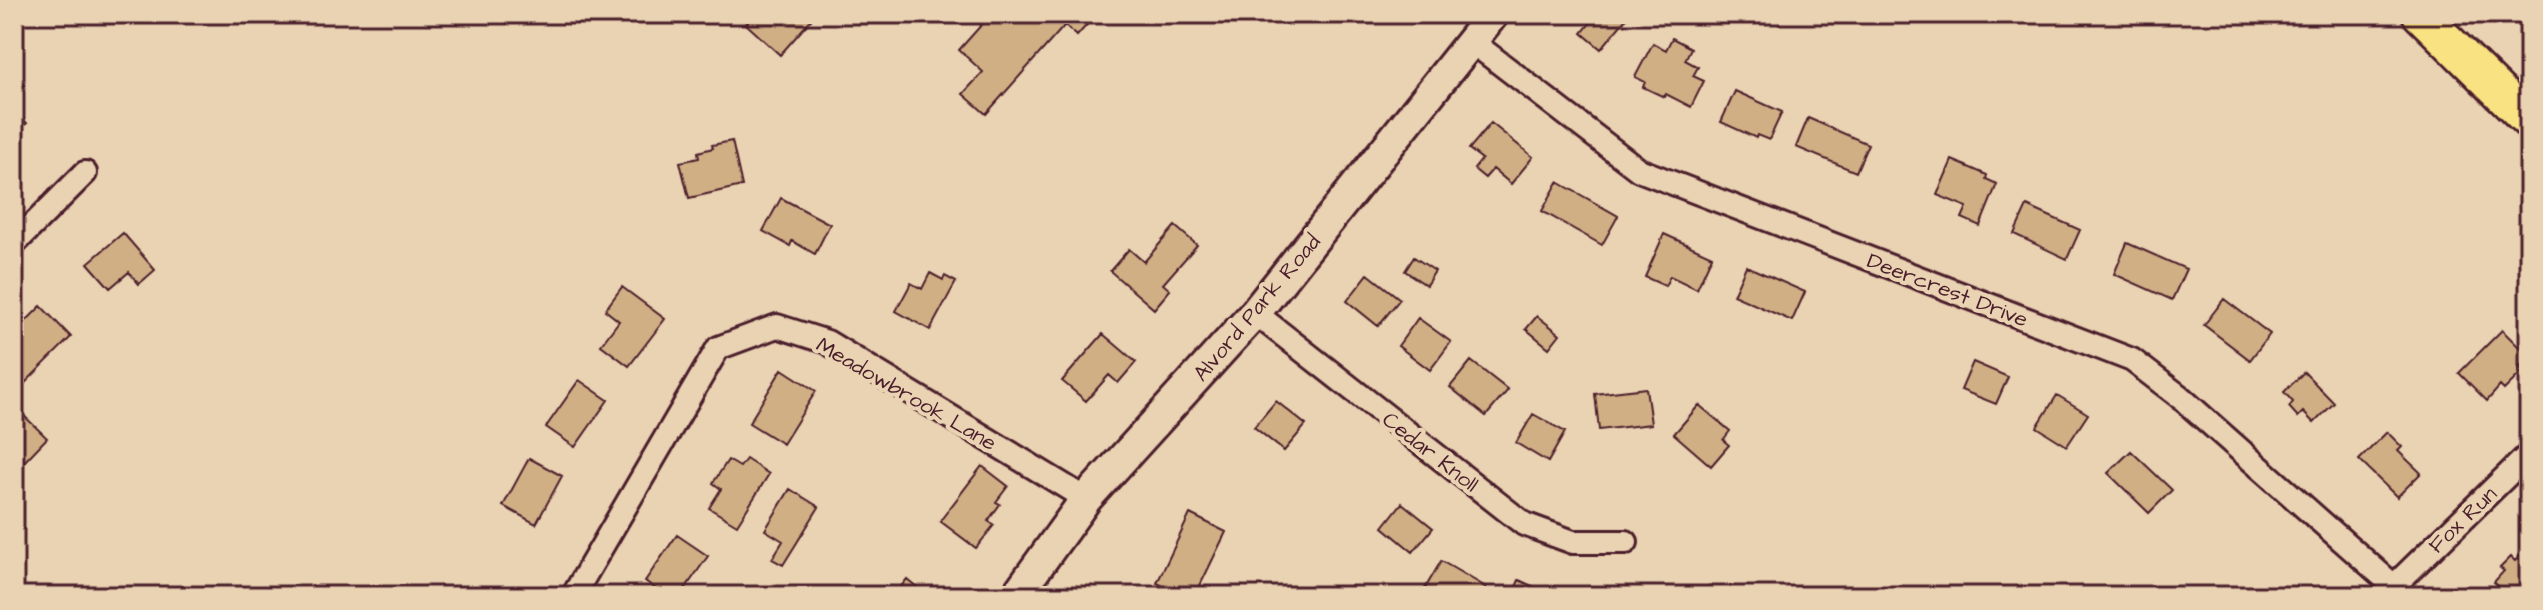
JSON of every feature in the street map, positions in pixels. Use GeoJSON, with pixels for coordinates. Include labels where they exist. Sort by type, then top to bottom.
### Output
{"type":"FeatureCollection","features":[{"type":"Feature","properties":{"kind":"main road"},"geometry":{"type":"LineString","coordinates":[[2420,14],[2529,121]]}},
{"type":"Feature","properties":{"kind":"street","name":"Alvord Park Road"},"geometry":{"type":"LineString","coordinates":[[1016,596],[1086,499],[1255,313],[1493,14]]}},
{"type":"Feature","properties":{"kind":"street","name":"Deercrest Drive"},"geometry":{"type":"LineString","coordinates":[[1471,41],[1639,170],[2132,360],[2179,396],[2400,590]]}},
{"type":"Feature","properties":{"kind":"street"},"geometry":{"type":"LineString","coordinates":[[14,244],[85,173]]}},
{"type":"Feature","properties":{"kind":"street","name":"Cedar Knoll"},"geometry":{"type":"LineString","coordinates":[[1255,313],[1524,524],[1573,542],[1626,542]]}},
{"type":"Feature","properties":{"kind":"street","name":"Meadowbrook Lane"},"geometry":{"type":"LineString","coordinates":[[573,596],[718,348],[777,326],[827,342],[1086,499]]}},
{"type":"Feature","properties":{"kind":"street","name":"Fox Run"},"geometry":{"type":"LineString","coordinates":[[2400,590],[2529,454]]}},
{"type":"Feature","properties":{"kind":"building"},"geometry":{"type":"Polygon","coordinates":[[[755,14],[816,14],[780,55],[746,24],[755,14]]]}},
{"type":"Feature","properties":{"kind":"building"},"geometry":{"type":"Polygon","coordinates":[[[991,14],[1086,14],[1092,19],[1077,36],[1065,25],[986,114],[963,94],[983,72],[959,50],[991,14]]]}},
{"type":"Feature","properties":{"kind":"building"},"geometry":{"type":"Polygon","coordinates":[[[1591,14],[1630,14],[1601,49],[1582,33],[1595,17],[1591,14]]]}},
{"type":"Feature","properties":{"kind":"building"},"geometry":{"type":"Polygon","coordinates":[[[1672,38],[1691,48],[1685,60],[1698,67],[1693,76],[1704,81],[1691,107],[1643,87],[1645,82],[1635,77],[1653,43],[1666,50],[1672,38]]]}},
{"type":"Feature","properties":{"kind":"building"},"geometry":{"type":"Polygon","coordinates":[[[1735,91],[1782,112],[1769,140],[1757,135],[1756,138],[1721,122],[1735,91]]]}},
{"type":"Feature","properties":{"kind":"building"},"geometry":{"type":"Polygon","coordinates":[[[14,111],[27,123],[14,138],[14,111]]]}},
{"type":"Feature","properties":{"kind":"building"},"geometry":{"type":"Polygon","coordinates":[[[1808,118],[1868,144],[1856,172],[1796,147],[1808,118]]]}},
{"type":"Feature","properties":{"kind":"building"},"geometry":{"type":"Polygon","coordinates":[[[1491,123],[1533,157],[1511,184],[1493,169],[1485,178],[1474,169],[1482,159],[1469,149],[1491,123]]]}},
{"type":"Feature","properties":{"kind":"building"},"geometry":{"type":"Polygon","coordinates":[[[732,141],[742,186],[689,198],[680,162],[699,158],[698,152],[713,148],[712,145],[732,141]]]}},
{"type":"Feature","properties":{"kind":"building"},"geometry":{"type":"Polygon","coordinates":[[[1952,160],[1987,175],[1986,179],[1997,184],[1980,226],[1962,218],[1967,207],[1937,195],[1952,160]]]}},
{"type":"Feature","properties":{"kind":"building"},"geometry":{"type":"Polygon","coordinates":[[[1558,182],[1618,216],[1602,245],[1542,211],[1558,182]]]}},
{"type":"Feature","properties":{"kind":"building"},"geometry":{"type":"Polygon","coordinates":[[[781,198],[830,224],[815,254],[792,241],[790,246],[763,231],[781,198]]]}},
{"type":"Feature","properties":{"kind":"building"},"geometry":{"type":"Polygon","coordinates":[[[2027,206],[2080,230],[2067,259],[2014,234],[2027,206]]]}},
{"type":"Feature","properties":{"kind":"building"},"geometry":{"type":"Polygon","coordinates":[[[1175,226],[1197,245],[1163,284],[1170,290],[1154,309],[1110,271],[1129,249],[1144,262],[1175,226]]]}},
{"type":"Feature","properties":{"kind":"building"},"geometry":{"type":"Polygon","coordinates":[[[123,233],[155,270],[139,284],[129,272],[110,288],[88,263],[123,233]]]}},
{"type":"Feature","properties":{"kind":"building"},"geometry":{"type":"Polygon","coordinates":[[[1664,234],[1712,256],[1697,289],[1670,276],[1665,286],[1645,277],[1664,234]]]}},
{"type":"Feature","properties":{"kind":"building"},"geometry":{"type":"Polygon","coordinates":[[[2127,243],[2186,269],[2172,300],[2114,274],[2127,243]]]}},
{"type":"Feature","properties":{"kind":"building"},"geometry":{"type":"Polygon","coordinates":[[[1414,257],[1435,271],[1426,285],[1405,271],[1414,257]]]}},
{"type":"Feature","properties":{"kind":"building"},"geometry":{"type":"Polygon","coordinates":[[[1746,266],[1805,292],[1792,321],[1733,295],[1746,266]]]}},
{"type":"Feature","properties":{"kind":"building"},"geometry":{"type":"Polygon","coordinates":[[[930,273],[956,282],[930,330],[896,311],[911,283],[922,289],[930,273]]]}},
{"type":"Feature","properties":{"kind":"building"},"geometry":{"type":"Polygon","coordinates":[[[1368,274],[1400,299],[1378,326],[1347,301],[1368,274]]]}},
{"type":"Feature","properties":{"kind":"building"},"geometry":{"type":"Polygon","coordinates":[[[622,287],[665,319],[629,366],[601,345],[619,321],[605,310],[622,287]]]}},
{"type":"Feature","properties":{"kind":"building"},"geometry":{"type":"Polygon","coordinates":[[[2224,299],[2270,334],[2250,360],[2204,325],[2224,299]]]}},
{"type":"Feature","properties":{"kind":"building"},"geometry":{"type":"Polygon","coordinates":[[[41,306],[71,337],[14,394],[14,333],[41,306]]]}},
{"type":"Feature","properties":{"kind":"building"},"geometry":{"type":"Polygon","coordinates":[[[1537,316],[1560,334],[1549,348],[1526,329],[1537,316]]]}},
{"type":"Feature","properties":{"kind":"building"},"geometry":{"type":"Polygon","coordinates":[[[1418,318],[1451,342],[1430,370],[1398,346],[1418,318]]]}},
{"type":"Feature","properties":{"kind":"building"},"geometry":{"type":"Polygon","coordinates":[[[2502,330],[2529,357],[2519,367],[2523,371],[2504,390],[2500,386],[2487,401],[2459,373],[2502,330]]]}},
{"type":"Feature","properties":{"kind":"building"},"geometry":{"type":"Polygon","coordinates":[[[1103,334],[1136,362],[1118,383],[1109,375],[1086,401],[1062,381],[1103,334]]]}},
{"type":"Feature","properties":{"kind":"building"},"geometry":{"type":"Polygon","coordinates":[[[1471,361],[1508,390],[1486,416],[1450,387],[1471,361]]]}},
{"type":"Feature","properties":{"kind":"building"},"geometry":{"type":"Polygon","coordinates":[[[1973,362],[2008,377],[1996,404],[1961,390],[1973,362]]]}},
{"type":"Feature","properties":{"kind":"building"},"geometry":{"type":"Polygon","coordinates":[[[782,369],[816,391],[783,444],[749,423],[782,369]]]}},
{"type":"Feature","properties":{"kind":"building"},"geometry":{"type":"Polygon","coordinates":[[[2304,372],[2334,403],[2314,423],[2303,412],[2298,417],[2289,407],[2293,402],[2284,392],[2304,372]]]}},
{"type":"Feature","properties":{"kind":"building"},"geometry":{"type":"Polygon","coordinates":[[[579,380],[608,400],[575,447],[546,427],[579,380]]]}},
{"type":"Feature","properties":{"kind":"building"},"geometry":{"type":"Polygon","coordinates":[[[1646,388],[1651,424],[1599,430],[1595,394],[1646,388]]]}},
{"type":"Feature","properties":{"kind":"building"},"geometry":{"type":"Polygon","coordinates":[[[2057,395],[2088,414],[2067,446],[2037,427],[2057,395]]]}},
{"type":"Feature","properties":{"kind":"building"},"geometry":{"type":"Polygon","coordinates":[[[1276,401],[1306,425],[1284,451],[1254,427],[1276,401]]]}},
{"type":"Feature","properties":{"kind":"building"},"geometry":{"type":"Polygon","coordinates":[[[1699,405],[1730,431],[1723,440],[1729,445],[1711,466],[1674,434],[1699,405]]]}},
{"type":"Feature","properties":{"kind":"building"},"geometry":{"type":"Polygon","coordinates":[[[16,408],[47,438],[22,464],[14,456],[16,408]]]}},
{"type":"Feature","properties":{"kind":"building"},"geometry":{"type":"Polygon","coordinates":[[[1533,414],[1565,432],[1548,462],[1516,443],[1533,414]]]}},
{"type":"Feature","properties":{"kind":"building"},"geometry":{"type":"Polygon","coordinates":[[[2387,432],[2402,447],[2398,451],[2421,473],[2397,497],[2359,460],[2387,432]]]}},
{"type":"Feature","properties":{"kind":"building"},"geometry":{"type":"Polygon","coordinates":[[[2131,451],[2172,490],[2149,513],[2108,473],[2131,451]]]}},
{"type":"Feature","properties":{"kind":"building"},"geometry":{"type":"Polygon","coordinates":[[[529,458],[562,476],[536,524],[503,506],[529,458]]]}},
{"type":"Feature","properties":{"kind":"building"},"geometry":{"type":"Polygon","coordinates":[[[746,459],[769,474],[737,525],[709,508],[721,489],[713,483],[728,460],[740,467],[746,459]]]}},
{"type":"Feature","properties":{"kind":"building"},"geometry":{"type":"Polygon","coordinates":[[[982,466],[1008,486],[996,502],[1000,504],[988,521],[994,525],[976,548],[940,521],[982,466]]]}},
{"type":"Feature","properties":{"kind":"building"},"geometry":{"type":"Polygon","coordinates":[[[790,489],[819,507],[783,565],[772,559],[783,541],[765,530],[790,489]]]}},
{"type":"Feature","properties":{"kind":"building"},"geometry":{"type":"Polygon","coordinates":[[[1402,503],[1433,528],[1413,552],[1383,527],[1402,503]]]}},
{"type":"Feature","properties":{"kind":"building"},"geometry":{"type":"Polygon","coordinates":[[[1190,514],[1226,532],[1195,596],[1184,596],[1157,583],[1190,514]]]}},
{"type":"Feature","properties":{"kind":"building"},"geometry":{"type":"Polygon","coordinates":[[[677,535],[708,556],[680,596],[666,596],[645,581],[677,535]]]}},
{"type":"Feature","properties":{"kind":"building"},"geometry":{"type":"Polygon","coordinates":[[[2529,547],[2529,596],[2508,596],[2494,582],[2504,571],[2500,568],[2511,557],[2515,561],[2529,547]]]}},
{"type":"Feature","properties":{"kind":"building"},"geometry":{"type":"Polygon","coordinates":[[[1441,561],[1486,587],[1481,596],[1430,596],[1423,592],[1441,561]]]}},
{"type":"Feature","properties":{"kind":"building"},"geometry":{"type":"Polygon","coordinates":[[[907,579],[928,596],[882,596],[887,588],[895,594],[907,579]]]}},
{"type":"Feature","properties":{"kind":"building"},"geometry":{"type":"Polygon","coordinates":[[[1519,580],[1554,596],[1512,596],[1519,580]]]}},
{"type":"Feature","properties":{"kind":"waterway"},"geometry":{"type":"LineString","coordinates":[[2520,14],[2529,19]]}}]}
